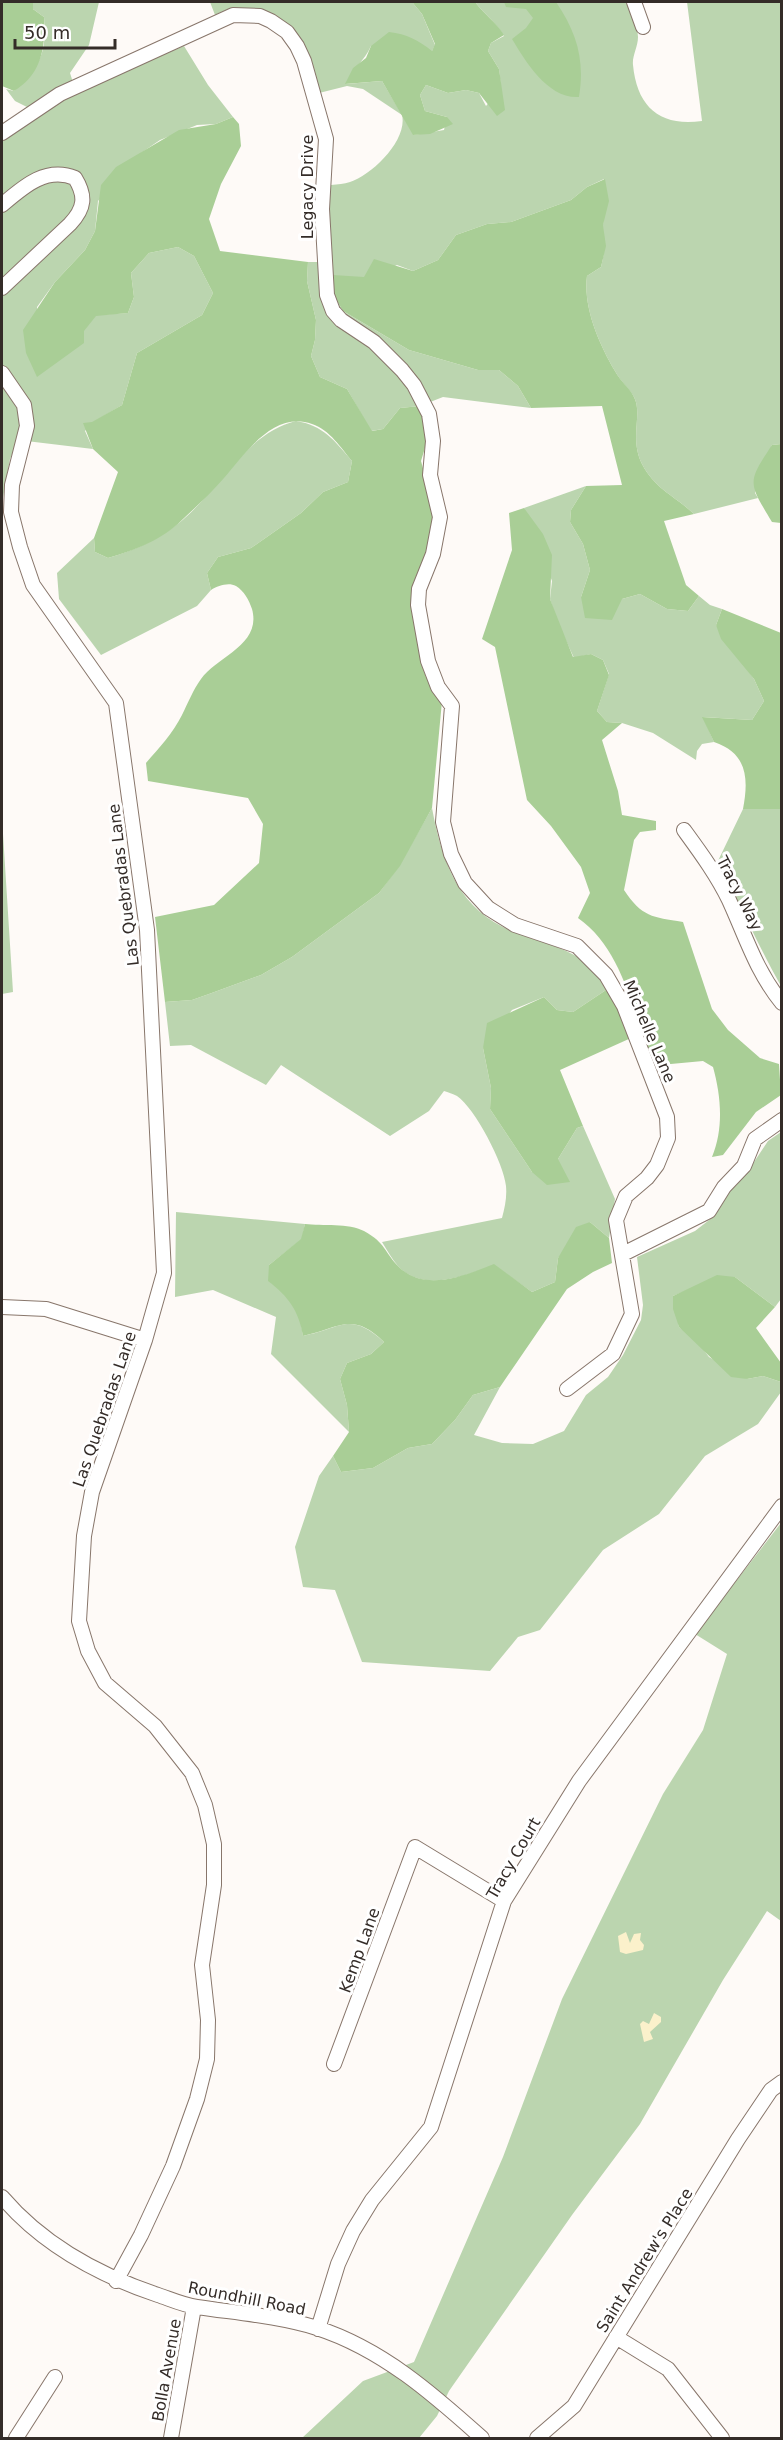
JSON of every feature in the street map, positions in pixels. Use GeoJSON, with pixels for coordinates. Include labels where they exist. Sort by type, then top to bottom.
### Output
{"type":"FeatureCollection","features":[{"type":"Feature","properties":{"kind":"street"},"geometry":{"type":"LineString","coordinates":[[634,2],[643,27]]}},
{"type":"Feature","properties":{"kind":"street","name":"Legacy Drive"},"geometry":{"type":"LineString","coordinates":[[2,133],[60,94],[218,20],[233,15],[260,16],[287,32],[304,61],[326,138],[322,209],[327,295],[340,320],[374,342],[402,370],[414,385],[429,414],[433,441],[430,475],[440,517],[434,554]]}},
{"type":"Feature","properties":{"kind":"street"},"geometry":{"type":"LineString","coordinates":[[2,205],[35,181],[57,173],[75,178],[84,202],[80,213],[70,224],[2,288]]}},
{"type":"Feature","properties":{"kind":"street","name":"Las Quebradas Lane"},"geometry":{"type":"LineString","coordinates":[[2,373],[24,405],[27,426],[12,485],[12,512],[20,547],[33,585],[116,703],[147,930],[164,1273],[145,1340],[92,1492],[84,1536],[79,1622],[88,1651],[105,1683],[155,1726],[192,1773],[205,1805],[214,1844],[214,1885],[202,1965],[208,2020],[207,2059],[198,2098],[173,2166],[141,2235],[116,2281]]}},
{"type":"Feature","properties":{"kind":"street","name":"Michelle Lane"},"geometry":{"type":"LineString","coordinates":[[434,554],[419,589],[418,605],[428,661],[438,687],[452,706],[442,822],[451,854],[465,883],[488,908],[515,925],[577,946],[606,975],[624,1006],[668,1117],[668,1138],[657,1165],[648,1178],[626,1196],[619,1209],[617,1233],[632,1314],[624,1336],[613,1354],[567,1389]]}},
{"type":"Feature","properties":{"kind":"street","name":"Tracy Way"},"geometry":{"type":"LineString","coordinates":[[684,830],[724,890],[763,980],[782,1003]]}},
{"type":"Feature","properties":{"kind":"street"},"geometry":{"type":"LineString","coordinates":[[622,1254],[709,1211],[724,1187],[744,1166],[755,1139],[782,1120]]}},
{"type":"Feature","properties":{"kind":"street"},"geometry":{"type":"LineString","coordinates":[[2,1307],[46,1309],[145,1340]]}},
{"type":"Feature","properties":{"kind":"street","name":"Tracy Court"},"geometry":{"type":"LineString","coordinates":[[318,2329],[338,2264],[353,2232],[372,2200],[430,2127],[504,1901],[579,1781],[782,1506]]}},
{"type":"Feature","properties":{"kind":"street","name":"Kemp Lane"},"geometry":{"type":"LineString","coordinates":[[334,2064],[414,1847],[504,1901]]}},
{"type":"Feature","properties":{"kind":"street","name":"Saint Andrew's Place"},"geometry":{"type":"LineString","coordinates":[[537,2439],[574,2406],[776,2086]]}},
{"type":"Feature","properties":{"kind":"street","name":"Roundhill Road"},"geometry":{"type":"LineString","coordinates":[[2,2197],[34,2230],[64,2252],[116,2281],[194,2307],[256,2314],[318,2329],[387,2360],[440,2400],[483,2439]]}},
{"type":"Feature","properties":{"kind":"street","name":"Bolla Avenue"},"geometry":{"type":"LineString","coordinates":[[171,2439],[194,2307]]}},
{"type":"Feature","properties":{"kind":"street"},"geometry":{"type":"LineString","coordinates":[[616,2337],[668,2369],[722,2439]]}},
{"type":"Feature","properties":{"kind":"street"},"geometry":{"type":"LineString","coordinates":[[16,2439],[55,2376]]}},
{"type":"Feature","properties":{"kind":"green space"},"geometry":{"type":"Polygon","coordinates":[[[2,2],[33,2],[33,9],[44,17],[43,50],[40,60],[30,77],[14,91],[2,86],[2,2]]]}},
{"type":"Feature","properties":{"kind":"green space"},"geometry":{"type":"Polygon","coordinates":[[[33,2],[99,2],[89,45],[70,73],[76,92],[184,46],[208,85],[233,117],[216,124],[197,125],[160,140],[141,153],[98,201],[95,231],[85,250],[55,282],[37,307],[37,376],[51,366],[96,315],[128,313],[134,297],[131,273],[149,253],[178,247],[194,256],[213,293],[202,315],[137,353],[122,405],[92,423],[85,431],[93,449],[18,440],[10,459],[2,503],[2,126],[27,107],[15,101],[6,89],[14,91],[23,82],[36,66],[43,50],[44,17],[33,9],[33,2]]]}},
{"type":"Feature","properties":{"kind":"green space"},"geometry":{"type":"Polygon","coordinates":[[[210,2],[412,2],[422,14],[435,45],[432,51],[371,46],[346,84],[382,81],[414,135],[444,130],[447,117],[425,111],[420,95],[426,85],[448,93],[466,90],[479,93],[486,106],[501,88],[499,69],[488,51],[491,43],[504,36],[475,2],[626,2],[638,33],[633,65],[635,80],[640,92],[653,111],[674,121],[687,122],[702,121],[687,2],[781,2],[781,444],[772,445],[755,493],[758,498],[694,514],[659,486],[642,464],[638,454],[637,411],[634,397],[617,375],[603,349],[587,300],[587,276],[601,267],[603,255],[603,225],[607,198],[604,179],[587,187],[571,200],[511,222],[487,224],[456,235],[438,260],[413,271],[397,265],[332,293],[343,311],[409,350],[478,370],[499,370],[518,386],[531,408],[443,397],[420,406],[400,408],[383,429],[371,431],[347,389],[320,377],[311,356],[316,320],[307,281],[308,262],[330,262],[327,211],[331,185],[348,183],[378,164],[400,135],[402,115],[363,89],[347,86],[319,93],[306,52],[300,40],[283,20],[271,14],[245,8],[230,9],[215,15],[210,2]]]}},
{"type":"Feature","properties":{"kind":"green space"},"geometry":{"type":"Polygon","coordinates":[[[412,2],[475,2],[497,26],[504,35],[491,43],[488,51],[499,69],[505,110],[497,116],[479,93],[466,90],[448,93],[426,85],[420,95],[425,111],[447,117],[453,124],[430,134],[413,135],[382,81],[345,84],[353,68],[366,58],[371,46],[389,32],[412,38],[432,51],[435,44],[422,14],[412,2]]]}},
{"type":"Feature","properties":{"kind":"green space"},"geometry":{"type":"Polygon","coordinates":[[[504,2],[556,2],[578,47],[581,71],[579,97],[557,92],[531,68],[512,39],[526,28],[533,18],[526,9],[506,7],[504,2]]]}},
{"type":"Feature","properties":{"kind":"green space"},"geometry":{"type":"Polygon","coordinates":[[[233,117],[239,124],[241,146],[221,184],[209,219],[220,251],[308,262],[307,281],[316,320],[311,356],[320,377],[347,389],[372,431],[383,429],[400,408],[420,406],[427,441],[421,461],[434,509],[426,553],[414,581],[412,598],[421,661],[426,677],[442,701],[432,808],[400,866],[379,893],[292,957],[261,975],[192,1000],[165,1002],[155,917],[214,905],[259,863],[263,824],[248,798],[148,781],[146,763],[174,728],[201,679],[236,649],[250,632],[253,621],[252,609],[244,593],[230,584],[211,590],[207,573],[218,557],[251,548],[301,513],[323,492],[348,482],[352,461],[324,430],[298,421],[285,423],[273,429],[251,447],[214,489],[174,527],[148,544],[108,558],[95,552],[94,538],[118,472],[93,449],[83,423],[92,422],[122,405],[137,353],[202,315],[213,293],[194,256],[178,247],[149,253],[131,273],[134,297],[128,313],[96,316],[84,331],[84,343],[37,377],[26,353],[23,330],[55,282],[85,250],[95,231],[101,185],[116,167],[179,130],[216,124],[233,117]]]}},
{"type":"Feature","properties":{"kind":"green space"},"geometry":{"type":"Polygon","coordinates":[[[605,179],[609,201],[603,225],[606,246],[601,267],[587,276],[587,300],[598,337],[617,375],[632,394],[636,404],[636,436],[638,454],[642,464],[659,486],[694,514],[664,521],[686,585],[699,596],[688,611],[667,609],[640,594],[622,599],[612,620],[585,618],[581,597],[590,570],[583,544],[570,522],[571,510],[586,486],[622,485],[602,406],[531,408],[518,386],[499,370],[478,370],[409,350],[343,311],[332,293],[333,275],[364,277],[374,259],[413,271],[438,260],[456,235],[487,224],[511,222],[571,200],[587,187],[605,179]]]}},
{"type":"Feature","properties":{"kind":"green space"},"geometry":{"type":"Polygon","coordinates":[[[296,421],[321,430],[352,461],[348,482],[323,492],[301,513],[251,548],[218,557],[207,573],[211,590],[197,606],[101,655],[59,599],[57,573],[94,538],[95,552],[108,558],[137,548],[162,535],[193,510],[233,465],[261,438],[296,421]]]}},
{"type":"Feature","properties":{"kind":"green space"},"geometry":{"type":"Polygon","coordinates":[[[782,444],[781,523],[772,522],[758,498],[754,483],[758,467],[772,445],[782,444]]]}},
{"type":"Feature","properties":{"kind":"green space"},"geometry":{"type":"Polygon","coordinates":[[[586,486],[571,510],[570,522],[583,544],[590,570],[581,597],[622,599],[640,594],[667,609],[688,611],[699,596],[710,605],[722,609],[716,625],[754,679],[764,701],[752,720],[703,717],[714,742],[702,744],[697,751],[696,760],[653,733],[622,723],[607,722],[597,711],[609,674],[603,660],[591,654],[574,658],[557,621],[550,599],[552,581],[524,508],[586,486]]]}},
{"type":"Feature","properties":{"kind":"green space"},"geometry":{"type":"Polygon","coordinates":[[[524,508],[543,534],[552,555],[550,599],[573,657],[591,654],[603,660],[609,675],[597,711],[607,722],[622,723],[602,740],[618,791],[622,815],[656,821],[656,830],[640,832],[634,840],[624,890],[642,911],[655,917],[683,922],[712,1009],[728,1030],[760,1058],[779,1064],[781,1095],[756,1112],[723,1155],[712,1157],[720,1123],[718,1089],[713,1067],[703,1061],[660,1065],[652,1049],[648,1051],[623,978],[604,945],[578,918],[590,893],[581,867],[551,826],[527,800],[495,647],[482,639],[512,550],[509,513],[524,508]]]}},
{"type":"Feature","properties":{"kind":"green space"},"geometry":{"type":"Polygon","coordinates":[[[722,609],[781,633],[781,809],[743,809],[746,787],[743,768],[733,753],[714,742],[702,717],[752,720],[764,701],[754,679],[721,639],[716,625],[722,609]]]}},
{"type":"Feature","properties":{"kind":"green space"},"geometry":{"type":"Polygon","coordinates":[[[763,807],[781,809],[781,986],[716,865],[743,809],[763,807]]]}},
{"type":"Feature","properties":{"kind":"green space"},"geometry":{"type":"Polygon","coordinates":[[[432,808],[446,860],[462,891],[473,905],[503,927],[564,950],[584,961],[609,988],[573,1012],[557,1010],[544,997],[512,1010],[483,1048],[491,1088],[490,1109],[532,1172],[558,1159],[577,1128],[583,1126],[615,1199],[609,1238],[590,1222],[558,1258],[555,1282],[532,1292],[494,1265],[444,1280],[419,1279],[398,1266],[382,1242],[502,1218],[506,1190],[500,1164],[480,1124],[457,1096],[444,1091],[429,1111],[390,1136],[281,1065],[266,1085],[191,1045],[170,1046],[165,1002],[192,1000],[209,994],[261,975],[292,957],[379,893],[399,866],[432,808]]]}},
{"type":"Feature","properties":{"kind":"green space"},"geometry":{"type":"Polygon","coordinates":[[[2,818],[13,992],[2,994],[2,818]]]}},
{"type":"Feature","properties":{"kind":"green space"},"geometry":{"type":"Polygon","coordinates":[[[609,988],[631,1038],[560,1070],[583,1126],[577,1128],[558,1159],[570,1182],[547,1185],[532,1172],[490,1109],[491,1088],[483,1048],[487,1023],[544,997],[557,1010],[573,1012],[609,988]]]}},
{"type":"Feature","properties":{"kind":"green space"},"geometry":{"type":"Polygon","coordinates":[[[781,1132],[781,1299],[775,1307],[735,1277],[695,1287],[673,1296],[679,1327],[697,1341],[709,1357],[747,1379],[763,1376],[781,1382],[781,1392],[758,1424],[705,1456],[659,1514],[603,1550],[540,1630],[518,1637],[490,1671],[362,1662],[335,1590],[303,1587],[295,1547],[319,1476],[333,1456],[341,1472],[373,1468],[408,1448],[432,1444],[455,1420],[473,1395],[500,1387],[474,1435],[502,1443],[533,1444],[564,1431],[586,1395],[608,1377],[623,1355],[641,1320],[643,1305],[637,1257],[695,1231],[713,1217],[729,1189],[748,1171],[768,1141],[781,1132]]]}},
{"type":"Feature","properties":{"kind":"green space"},"geometry":{"type":"Polygon","coordinates":[[[176,1212],[305,1224],[302,1239],[269,1265],[300,1317],[303,1336],[345,1324],[354,1324],[384,1342],[371,1354],[347,1363],[340,1379],[347,1405],[349,1432],[271,1354],[276,1317],[213,1290],[175,1297],[176,1212]]]}},
{"type":"Feature","properties":{"kind":"green space"},"geometry":{"type":"Polygon","coordinates":[[[590,1222],[609,1238],[612,1263],[567,1289],[500,1387],[473,1395],[455,1420],[432,1444],[408,1448],[373,1468],[341,1472],[333,1456],[349,1432],[347,1405],[340,1379],[347,1363],[371,1354],[384,1342],[363,1327],[354,1324],[336,1326],[303,1336],[299,1319],[292,1305],[268,1281],[269,1265],[301,1239],[305,1224],[358,1228],[381,1244],[399,1267],[409,1275],[421,1279],[458,1277],[494,1264],[532,1292],[555,1282],[558,1258],[576,1227],[590,1222]]]}},
{"type":"Feature","properties":{"kind":"green space"},"geometry":{"type":"Polygon","coordinates":[[[717,1275],[735,1277],[775,1307],[756,1328],[781,1363],[781,1382],[763,1376],[747,1379],[731,1377],[679,1327],[673,1309],[673,1296],[717,1275]]]}},
{"type":"Feature","properties":{"kind":"green space"},"geometry":{"type":"Polygon","coordinates":[[[781,1523],[781,1921],[767,1911],[723,1980],[640,2124],[572,2215],[449,2391],[437,2416],[419,2438],[302,2438],[363,2381],[414,2362],[503,2157],[562,1999],[663,1794],[703,1730],[727,1654],[695,1634],[781,1523]]]}},
{"type":"Feature","properties":{"kind":"sand"},"geometry":{"type":"Polygon","coordinates":[[[626,1932],[630,1943],[634,1934],[641,1933],[640,1940],[644,1945],[643,1950],[626,1954],[620,1952],[618,1936],[626,1932]]]}},
{"type":"Feature","properties":{"kind":"sand"},"geometry":{"type":"Polygon","coordinates":[[[654,2013],[661,2017],[661,2022],[650,2032],[653,2039],[644,2042],[640,2024],[643,2021],[649,2024],[654,2013]]]}}]}
